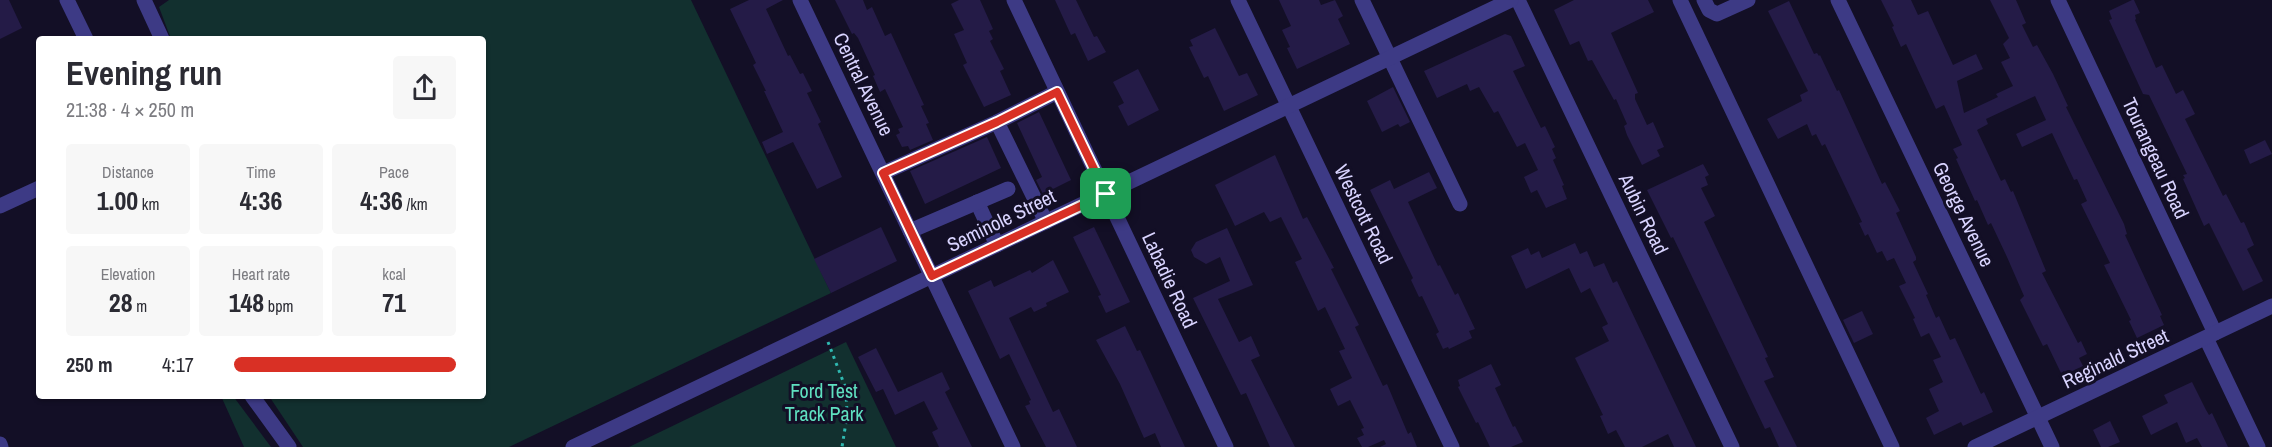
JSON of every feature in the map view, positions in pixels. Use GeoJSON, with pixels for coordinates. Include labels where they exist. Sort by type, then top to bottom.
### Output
{"type":"FeatureCollection","features":[{"type":"Feature","properties":{"kind":"street"},"geometry":{"type":"LineString","coordinates":[[67,0],[85,36]]}},
{"type":"Feature","properties":{"kind":"street"},"geometry":{"type":"LineString","coordinates":[[144,0],[161,36]]}},
{"type":"Feature","properties":{"kind":"street","name":"Central Avenue"},"geometry":{"type":"LineString","coordinates":[[800,0],[1013,447]]}},
{"type":"Feature","properties":{"kind":"street","name":"Labadie Road"},"geometry":{"type":"LineString","coordinates":[[1014,0],[1226,447]]}},
{"type":"Feature","properties":{"kind":"street","name":"Westcott Road"},"geometry":{"type":"LineString","coordinates":[[1238,0],[1452,447]]}},
{"type":"Feature","properties":{"kind":"street"},"geometry":{"type":"LineString","coordinates":[[1362,0],[1460,204]]}},
{"type":"Feature","properties":{"kind":"street","name":"Seminole Street"},"geometry":{"type":"LineString","coordinates":[[573,447],[1511,0]]}},
{"type":"Feature","properties":{"kind":"street","name":"Aubin Road"},"geometry":{"type":"LineString","coordinates":[[1518,0],[1732,447]]}},
{"type":"Feature","properties":{"kind":"street"},"geometry":{"type":"LineString","coordinates":[[1680,0],[1892,447]]}},
{"type":"Feature","properties":{"kind":"street"},"geometry":{"type":"LineString","coordinates":[[1704,0],[1709,10],[1717,15],[1748,0]]}},
{"type":"Feature","properties":{"kind":"street","name":"George Avenue"},"geometry":{"type":"LineString","coordinates":[[1838,0],[2052,447]]}},
{"type":"Feature","properties":{"kind":"street","name":"Tourangeau Road"},"geometry":{"type":"LineString","coordinates":[[2058,0],[2210,335],[2258,447]]}},
{"type":"Feature","properties":{"kind":"street"},"geometry":{"type":"LineString","coordinates":[[883,173],[997,122],[1057,92]]}},
{"type":"Feature","properties":{"kind":"street"},"geometry":{"type":"LineString","coordinates":[[997,122],[1046,222]]}},
{"type":"Feature","properties":{"kind":"street"},"geometry":{"type":"LineString","coordinates":[[0,206],[36,189]]}},
{"type":"Feature","properties":{"kind":"street"},"geometry":{"type":"LineString","coordinates":[[910,231],[1008,189]]}},
{"type":"Feature","properties":{"kind":"street"},"geometry":{"type":"LineString","coordinates":[[977,202],[997,245]]}},
{"type":"Feature","properties":{"kind":"street","name":"Reginald Street"},"geometry":{"type":"LineString","coordinates":[[1975,447],[2272,306]]}},
{"type":"Feature","properties":{"kind":"street"},"geometry":{"type":"LineString","coordinates":[[254,399],[289,447]]}},
{"type":"Feature","properties":{"kind":"path"},"geometry":{"type":"LineString","coordinates":[[828,342],[846,389],[847,416],[842,447]]}},
{"type":"Feature","properties":{"kind":"green space"},"geometry":{"type":"Polygon","coordinates":[[[169,0],[691,0],[831,293],[509,447],[303,447],[271,399],[486,399],[486,36],[170,36],[159,7],[169,0]]]}},
{"type":"Feature","properties":{"kind":"green space","name":"Ford Test Track Park"},"geometry":{"type":"Polygon","coordinates":[[[846,342],[896,447],[629,447],[846,342]]]}},
{"type":"Feature","properties":{"kind":"green space"},"geometry":{"type":"Polygon","coordinates":[[[222,399],[235,399],[271,447],[244,447],[222,399]]]}},
{"type":"Feature","properties":{"kind":"building"},"geometry":{"type":"Polygon","coordinates":[[[0,0],[9,0],[22,28],[0,39],[0,0]]]}},
{"type":"Feature","properties":{"kind":"building"},"geometry":{"type":"Polygon","coordinates":[[[749,0],[783,0],[766,9],[788,56],[790,55],[800,74],[803,73],[812,91],[807,93],[842,177],[817,189],[793,142],[767,154],[762,142],[783,132],[753,65],[756,63],[730,9],[749,0]]]}},
{"type":"Feature","properties":{"kind":"building"},"geometry":{"type":"Polygon","coordinates":[[[835,0],[863,0],[867,10],[872,7],[885,36],[891,33],[924,105],[921,106],[929,123],[926,124],[933,140],[910,150],[908,146],[902,147],[896,135],[900,133],[898,129],[903,127],[885,89],[880,92],[858,38],[854,33],[852,34],[835,0]]]}},
{"type":"Feature","properties":{"kind":"building"},"geometry":{"type":"Polygon","coordinates":[[[959,0],[980,0],[993,29],[989,31],[993,39],[990,41],[1004,69],[1000,71],[1011,95],[984,107],[963,65],[967,63],[954,34],[964,30],[951,4],[959,0]]]}},
{"type":"Feature","properties":{"kind":"building"},"geometry":{"type":"Polygon","coordinates":[[[1055,0],[1076,0],[1094,37],[1097,36],[1106,52],[1088,61],[1075,33],[1071,35],[1055,0]]]}},
{"type":"Feature","properties":{"kind":"building"},"geometry":{"type":"Polygon","coordinates":[[[1279,0],[1319,0],[1321,5],[1335,0],[1343,16],[1338,19],[1350,44],[1297,69],[1282,30],[1291,26],[1279,0]]]}},
{"type":"Feature","properties":{"kind":"building"},"geometry":{"type":"Polygon","coordinates":[[[1574,0],[1648,0],[1654,12],[1611,33],[1638,93],[1635,94],[1635,99],[1647,125],[1653,122],[1664,147],[1657,150],[1660,156],[1642,165],[1627,135],[1624,126],[1627,124],[1616,99],[1614,100],[1592,60],[1588,61],[1579,41],[1570,45],[1554,10],[1574,0]]]}},
{"type":"Feature","properties":{"kind":"building"},"geometry":{"type":"Polygon","coordinates":[[[1881,0],[1911,0],[1918,15],[1928,11],[1953,65],[1976,54],[1983,69],[1957,81],[1964,113],[1998,97],[1996,94],[2013,86],[2001,62],[2010,58],[2003,44],[2009,38],[1990,0],[2016,0],[2026,23],[2022,25],[2033,47],[2037,45],[2053,74],[2068,106],[2066,107],[2124,224],[2127,234],[2125,235],[2162,315],[2160,316],[2164,325],[2137,338],[2129,321],[2131,320],[2104,265],[2110,263],[2081,204],[2087,201],[2077,179],[2074,180],[2052,133],[2022,147],[2016,134],[2046,120],[2035,96],[1986,119],[1988,124],[1977,130],[2001,181],[2005,179],[2011,192],[2013,191],[2046,271],[2042,273],[2078,343],[2081,341],[2087,354],[2079,358],[2083,366],[2066,374],[2064,371],[2061,373],[2047,344],[2043,346],[2020,300],[2024,296],[2007,257],[1991,223],[1988,225],[1977,200],[1975,201],[1956,159],[1958,158],[1953,149],[1962,145],[1944,105],[1936,109],[1906,44],[1901,47],[1881,0]]]}},
{"type":"Feature","properties":{"kind":"building"},"geometry":{"type":"Polygon","coordinates":[[[2132,0],[2140,13],[2135,15],[2135,20],[2156,68],[2162,65],[2176,94],[2183,90],[2195,114],[2185,119],[2223,196],[2226,194],[2241,223],[2244,222],[2254,245],[2247,249],[2263,281],[2243,291],[2209,223],[2204,226],[2183,179],[2185,178],[2183,175],[2187,174],[2149,95],[2143,94],[2109,20],[2112,19],[2109,11],[2132,0]]]}},
{"type":"Feature","properties":{"kind":"building"},"geometry":{"type":"Polygon","coordinates":[[[1789,1],[1814,54],[1820,55],[1837,91],[1839,90],[1882,184],[1885,182],[1900,211],[1896,213],[1916,257],[1913,262],[1936,318],[1939,316],[1950,340],[1955,338],[1981,394],[1984,392],[1993,412],[1963,426],[1961,422],[1934,435],[1926,418],[1939,411],[1929,389],[1943,382],[1933,360],[1941,357],[1929,333],[1921,337],[1913,319],[1915,318],[1899,286],[1906,283],[1894,258],[1887,261],[1882,251],[1877,253],[1868,234],[1865,236],[1859,223],[1862,222],[1825,144],[1822,146],[1816,134],[1812,136],[1807,124],[1778,139],[1767,119],[1802,101],[1800,95],[1808,91],[1768,11],[1789,1]]]}},
{"type":"Feature","properties":{"kind":"building"},"geometry":{"type":"Polygon","coordinates":[[[1215,28],[1239,76],[1247,73],[1258,95],[1224,111],[1208,76],[1204,78],[1189,47],[1193,46],[1190,40],[1215,28]]]}},
{"type":"Feature","properties":{"kind":"building"},"geometry":{"type":"Polygon","coordinates":[[[1505,34],[1511,36],[1525,66],[1513,71],[1541,128],[1545,126],[1555,147],[1552,149],[1556,158],[1553,160],[1564,185],[1562,186],[1567,199],[1546,208],[1537,190],[1531,193],[1524,177],[1538,170],[1525,143],[1517,147],[1498,111],[1494,113],[1479,87],[1470,91],[1467,84],[1437,98],[1424,71],[1505,34]]]}},
{"type":"Feature","properties":{"kind":"building"},"geometry":{"type":"Polygon","coordinates":[[[1138,69],[1159,110],[1128,126],[1118,106],[1124,103],[1113,82],[1138,69]]]}},
{"type":"Feature","properties":{"kind":"building"},"geometry":{"type":"Polygon","coordinates":[[[1393,87],[1410,122],[1400,127],[1398,124],[1382,132],[1367,101],[1393,87]]]}},
{"type":"Feature","properties":{"kind":"building"},"geometry":{"type":"Polygon","coordinates":[[[1039,112],[1071,180],[1043,194],[1036,180],[1042,177],[1017,123],[1039,112]]]}},
{"type":"Feature","properties":{"kind":"building"},"geometry":{"type":"Polygon","coordinates":[[[987,137],[1001,168],[925,204],[910,171],[987,137]]]}},
{"type":"Feature","properties":{"kind":"building"},"geometry":{"type":"Polygon","coordinates":[[[2265,140],[2272,154],[2250,164],[2244,150],[2265,140]]]}},
{"type":"Feature","properties":{"kind":"building"},"geometry":{"type":"Polygon","coordinates":[[[1275,155],[1303,219],[1307,217],[1334,268],[1331,269],[1359,325],[1355,327],[1383,386],[1387,384],[1408,434],[1411,432],[1417,447],[1380,447],[1386,444],[1384,440],[1368,447],[1362,447],[1357,438],[1364,435],[1361,429],[1364,428],[1350,400],[1338,406],[1330,389],[1352,378],[1339,351],[1345,349],[1325,307],[1318,311],[1295,262],[1302,259],[1281,217],[1270,222],[1264,212],[1235,226],[1215,185],[1275,155]]]}},
{"type":"Feature","properties":{"kind":"building"},"geometry":{"type":"Polygon","coordinates":[[[1703,164],[1709,175],[1705,177],[1708,185],[1701,188],[1715,216],[1704,222],[1768,357],[1765,358],[1774,377],[1764,381],[1797,447],[1779,447],[1770,427],[1765,429],[1673,237],[1671,238],[1647,190],[1703,164]]]}},
{"type":"Feature","properties":{"kind":"building"},"geometry":{"type":"Polygon","coordinates":[[[1429,172],[1437,188],[1408,202],[1438,266],[1440,265],[1455,295],[1458,293],[1475,329],[1469,331],[1472,338],[1449,349],[1448,347],[1443,349],[1436,334],[1439,332],[1422,296],[1419,297],[1411,280],[1413,278],[1370,190],[1390,180],[1394,189],[1429,172]]]}},
{"type":"Feature","properties":{"kind":"building"},"geometry":{"type":"Polygon","coordinates":[[[881,227],[897,261],[831,293],[814,259],[881,227]]]}},
{"type":"Feature","properties":{"kind":"building"},"geometry":{"type":"Polygon","coordinates":[[[1094,227],[1130,302],[1106,313],[1098,296],[1101,295],[1073,237],[1094,227]]]}},
{"type":"Feature","properties":{"kind":"building"},"geometry":{"type":"Polygon","coordinates":[[[1227,228],[1253,285],[1218,299],[1239,342],[1251,336],[1260,356],[1251,360],[1295,447],[1270,447],[1246,393],[1241,395],[1193,298],[1230,281],[1220,257],[1206,264],[1194,257],[1191,250],[1196,242],[1227,228]]]}},
{"type":"Feature","properties":{"kind":"building"},"geometry":{"type":"Polygon","coordinates":[[[1575,243],[1580,254],[1587,251],[1594,267],[1604,263],[1613,283],[1617,281],[1696,447],[1674,447],[1668,434],[1642,447],[1625,447],[1616,430],[1608,434],[1600,416],[1603,415],[1575,358],[1609,341],[1602,327],[1608,324],[1590,288],[1581,293],[1569,268],[1526,289],[1511,256],[1528,248],[1531,255],[1539,251],[1542,258],[1575,243]]]}},
{"type":"Feature","properties":{"kind":"building"},"geometry":{"type":"Polygon","coordinates":[[[1053,260],[1069,292],[1046,303],[1047,306],[1034,312],[1031,307],[1009,318],[1053,412],[1059,409],[1077,447],[1046,447],[1025,406],[1030,404],[1031,400],[1009,354],[1000,359],[968,291],[991,280],[994,287],[1030,270],[1032,273],[1053,260]]]}},
{"type":"Feature","properties":{"kind":"building"},"geometry":{"type":"Polygon","coordinates":[[[1862,311],[1873,334],[1854,343],[1843,320],[1862,311]]]}},
{"type":"Feature","properties":{"kind":"building"},"geometry":{"type":"Polygon","coordinates":[[[1125,326],[1137,351],[1140,350],[1185,447],[1161,447],[1155,433],[1144,438],[1120,384],[1096,340],[1125,326]]]}},
{"type":"Feature","properties":{"kind":"building"},"geometry":{"type":"Polygon","coordinates":[[[876,348],[898,392],[942,372],[950,389],[945,392],[972,447],[939,447],[932,432],[938,429],[924,401],[895,415],[883,389],[876,392],[858,357],[876,348]]]}},
{"type":"Feature","properties":{"kind":"building"},"geometry":{"type":"Polygon","coordinates":[[[1491,364],[1501,385],[1495,388],[1513,427],[1515,426],[1523,442],[1511,447],[1490,447],[1458,387],[1460,386],[1458,380],[1491,364]]]}},
{"type":"Feature","properties":{"kind":"building"},"geometry":{"type":"Polygon","coordinates":[[[2192,382],[2209,415],[2212,413],[2228,447],[2202,447],[2197,438],[2186,443],[2177,422],[2151,435],[2142,416],[2168,403],[2164,395],[2192,382]]]}},
{"type":"Feature","properties":{"kind":"building"},"geometry":{"type":"Polygon","coordinates":[[[2110,421],[2120,442],[2101,447],[2093,430],[2110,421]]]}},
{"type":"Feature","properties":{"kind":"route"},"geometry":{"type":"LineString","coordinates":[[1057,92],[1106,194],[932,276],[883,173],[997,122],[1057,92]]}}]}
